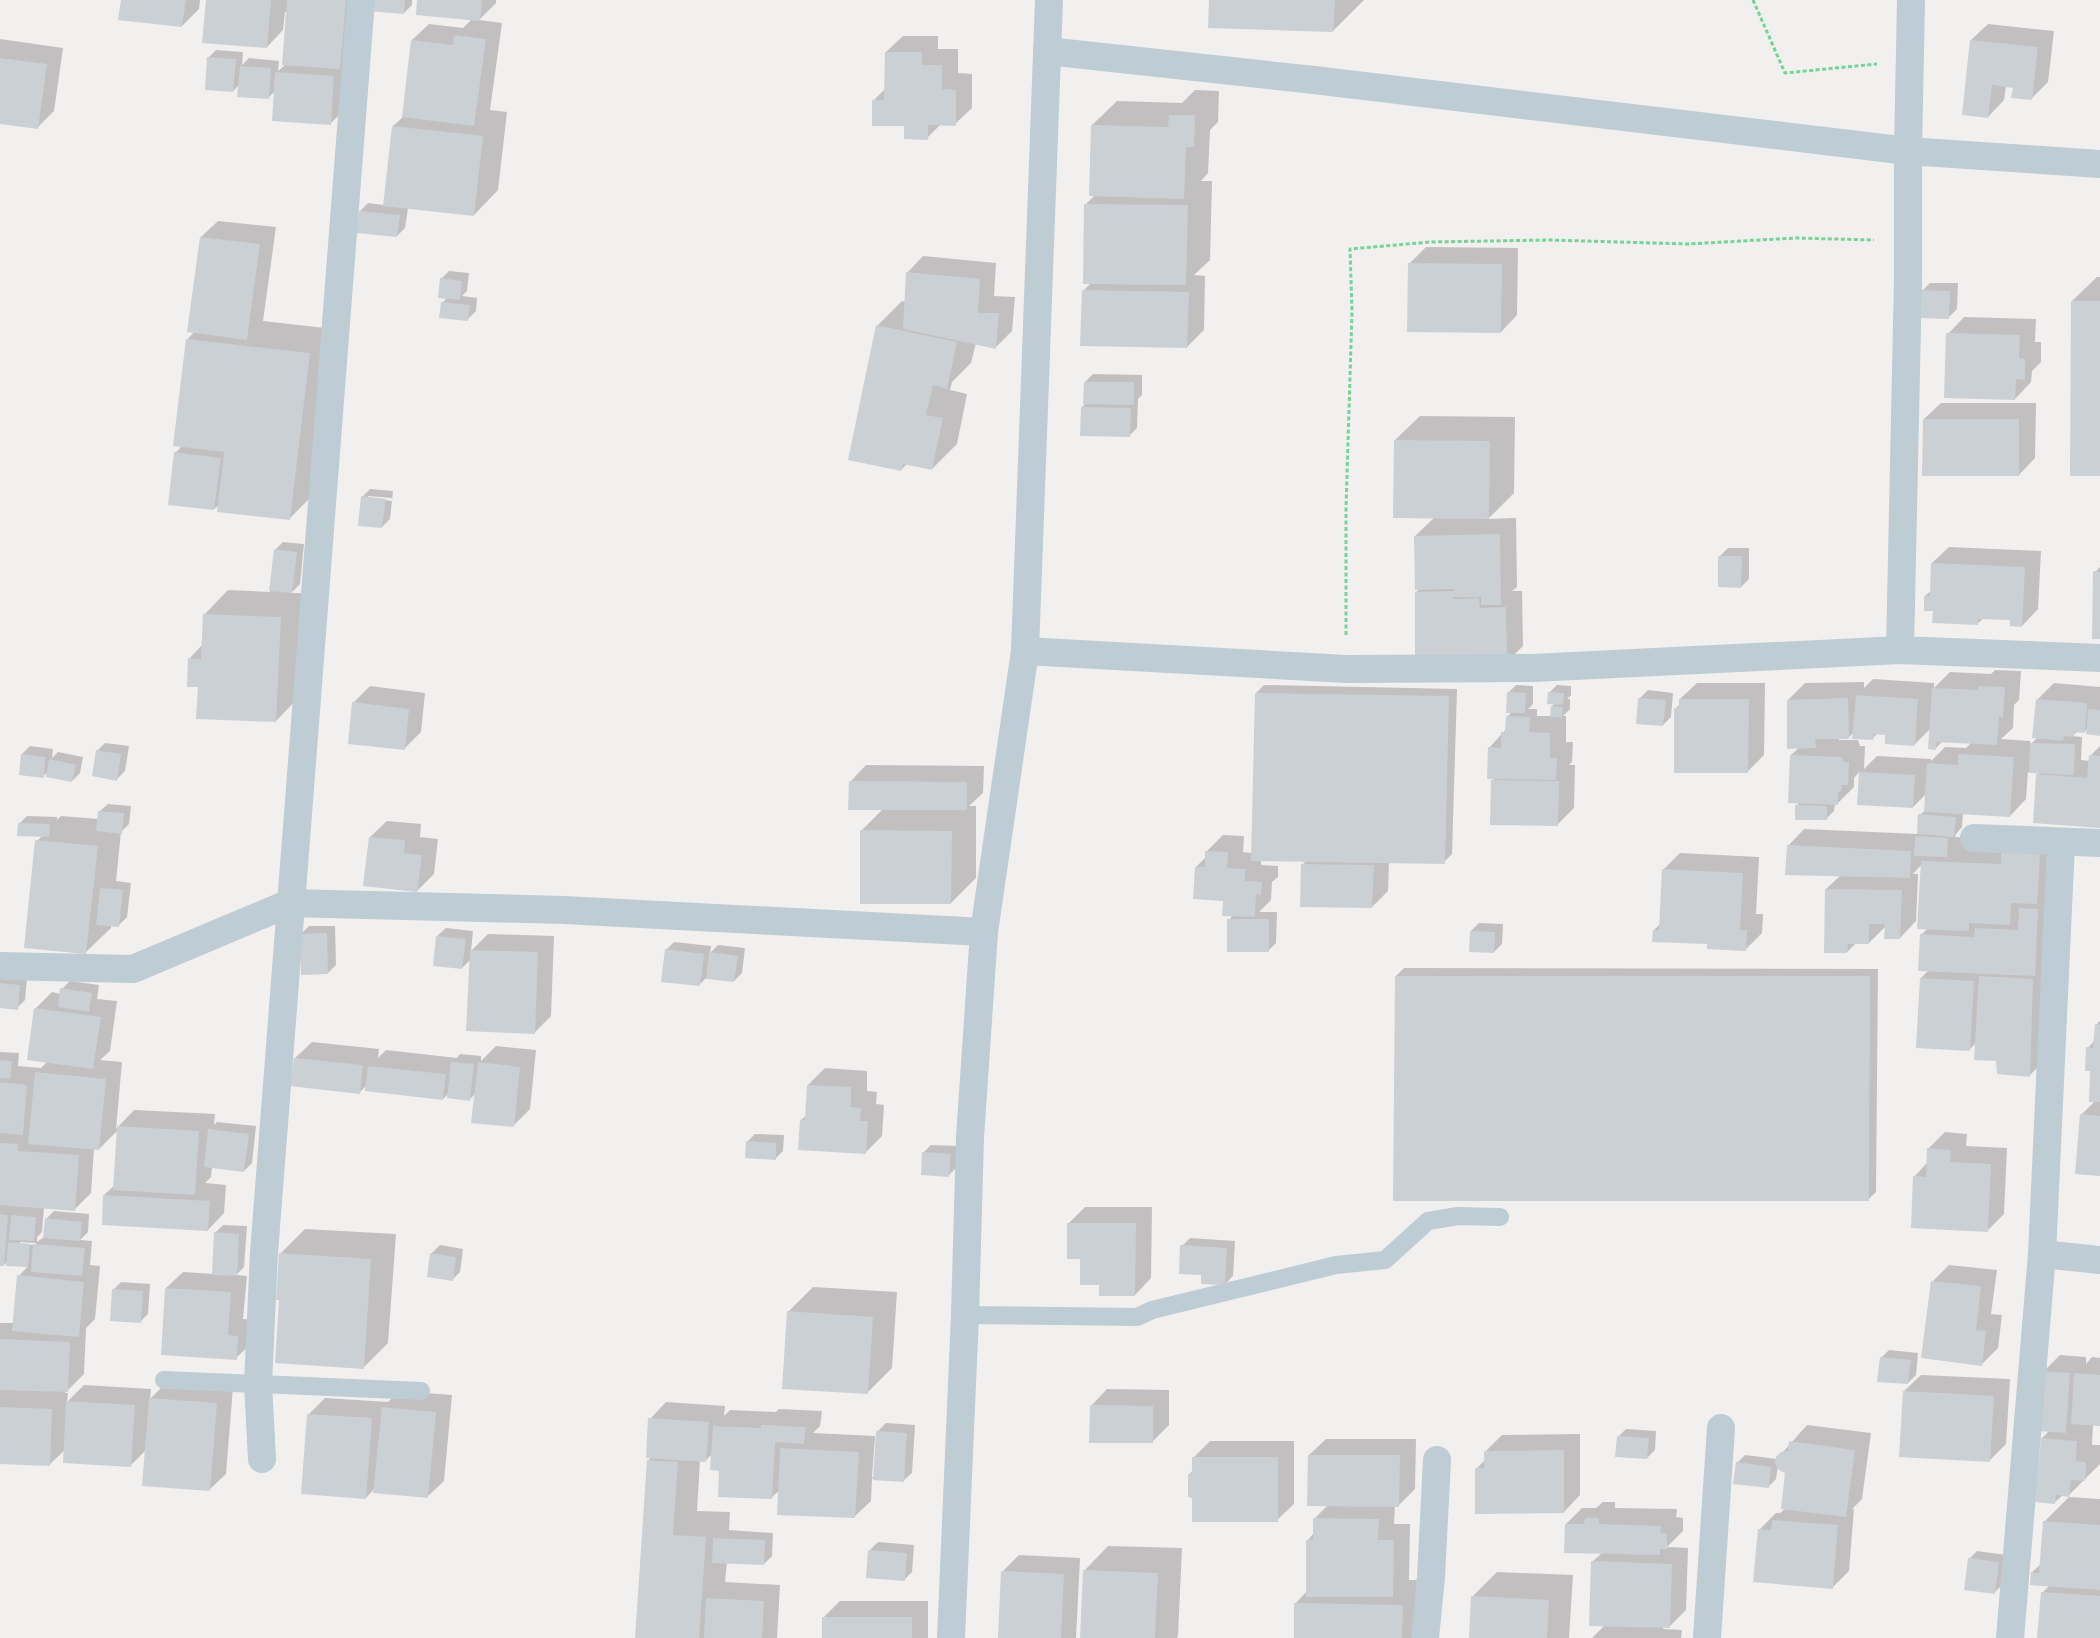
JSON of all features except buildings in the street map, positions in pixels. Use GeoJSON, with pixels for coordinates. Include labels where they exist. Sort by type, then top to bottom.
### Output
{"type":"FeatureCollection","features":[{"type":"Feature","properties":{"kind":"street"},"geometry":{"type":"LineString","coordinates":[[262,1459],[258,1383],[265,1243],[361,0]]}},
{"type":"Feature","properties":{"kind":"street"},"geometry":{"type":"LineString","coordinates":[[951,1638],[965,1315],[970,1137],[984,932],[1025,651],[1049,0]]}},
{"type":"Feature","properties":{"kind":"street"},"geometry":{"type":"LineString","coordinates":[[1900,650],[1911,0]]}},
{"type":"Feature","properties":{"kind":"street"},"geometry":{"type":"LineString","coordinates":[[1047,51],[1314,80],[1908,150],[2100,164]]}},
{"type":"Feature","properties":{"kind":"street"},"geometry":{"type":"LineString","coordinates":[[1025,651],[1346,669],[1533,668],[1900,650],[2100,658]]}},
{"type":"Feature","properties":{"kind":"street"},"geometry":{"type":"LineString","coordinates":[[1974,838],[2061,843],[2100,843]]}},
{"type":"Feature","properties":{"kind":"street"},"geometry":{"type":"LineString","coordinates":[[2010,1638],[2042,1254],[2061,843]]}},
{"type":"Feature","properties":{"kind":"street"},"geometry":{"type":"LineString","coordinates":[[0,966],[133,969],[290,903],[564,910],[984,932]]}},
{"type":"Feature","properties":{"kind":"street"},"geometry":{"type":"LineString","coordinates":[[2042,1254],[2100,1260]]}},
{"type":"Feature","properties":{"kind":"street"},"geometry":{"type":"LineString","coordinates":[[1707,1638],[1721,1428]]}},
{"type":"Feature","properties":{"kind":"street"},"geometry":{"type":"LineString","coordinates":[[1426,1638],[1437,1460]]}},
{"type":"Feature","properties":{"kind":"lane"},"geometry":{"type":"LineString","coordinates":[[965,1315],[1138,1317],[1152,1310],[1327,1267],[1385,1260],[1428,1221],[1458,1216],[1500,1217]]}},
{"type":"Feature","properties":{"kind":"lane"},"geometry":{"type":"LineString","coordinates":[[164,1380],[421,1391]]}},
{"type":"Feature","properties":{"kind":"path"},"geometry":{"type":"LineString","coordinates":[[1753,0],[1785,73],[1910,61]]}},
{"type":"Feature","properties":{"kind":"path"},"geometry":{"type":"LineString","coordinates":[[1346,669],[1346,508],[1352,311],[1350,248],[1430,242],[1540,240],[1688,244],[1796,238],[1908,241]]}}]}
